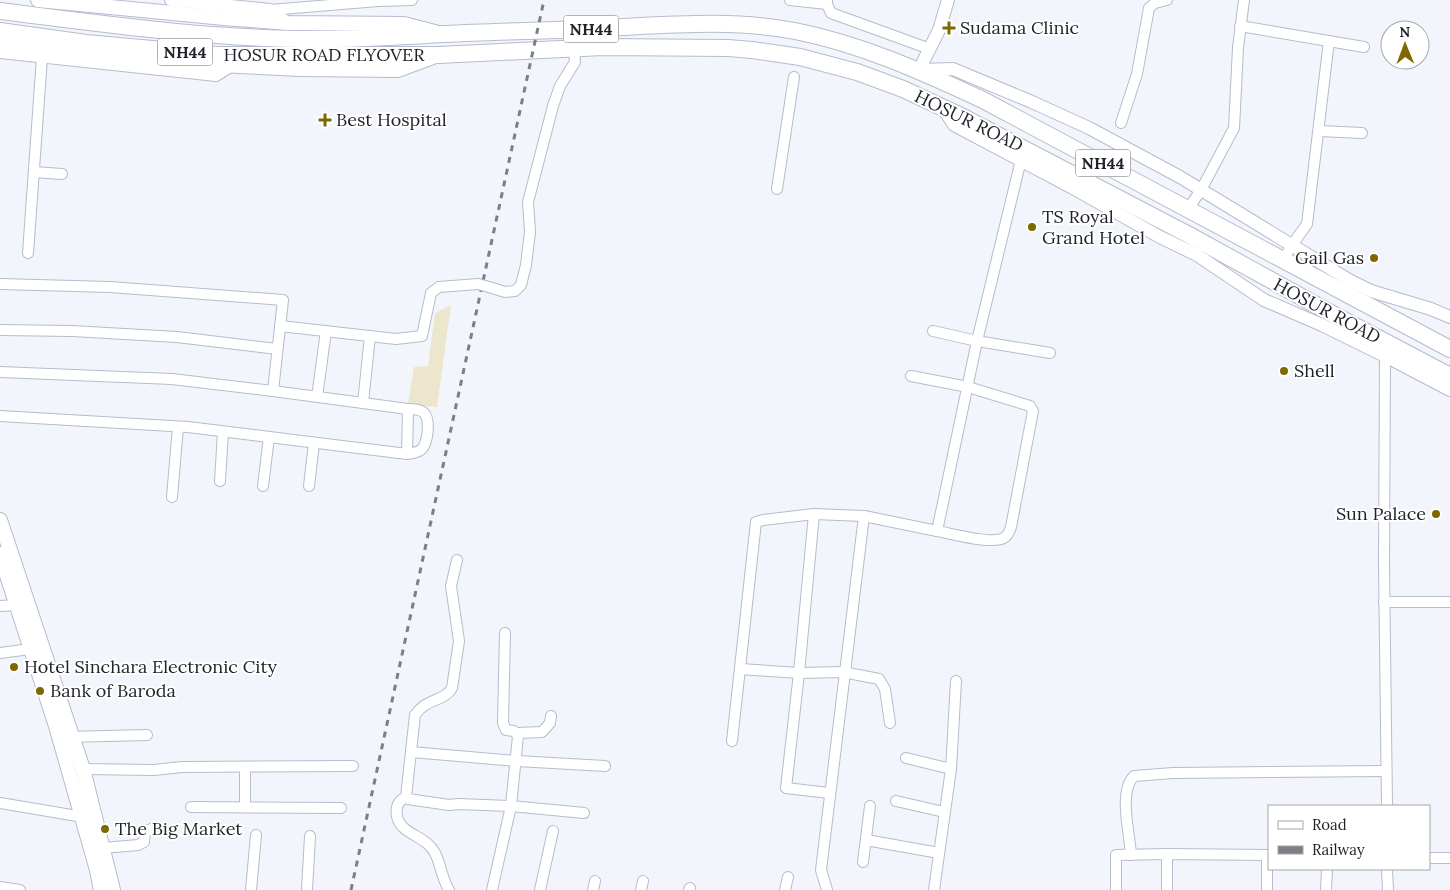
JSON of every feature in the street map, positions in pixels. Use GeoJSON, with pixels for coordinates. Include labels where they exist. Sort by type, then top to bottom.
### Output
{"type":"FeatureCollection","features":[{"type":"Feature","properties":{"kind":"highway","name":"HOSUR ROAD FLYOVER"},"geometry":{"type":"LineString","coordinates":[[0,10],[194,33],[313,40],[444,34]]}},
{"type":"Feature","properties":{"kind":"highway","name":"HOSUR ROAD"},"geometry":{"type":"LineString","coordinates":[[444,34],[716,23],[794,31],[861,49],[919,70],[983,100],[1450,349]]}},
{"type":"Feature","properties":{"kind":"highway","name":"HOSUR ROAD FLYOVER"},"geometry":{"type":"LineString","coordinates":[[0,31],[86,43],[218,56],[439,55]]}},
{"type":"Feature","properties":{"kind":"highway","name":"HOSUR ROAD"},"geometry":{"type":"LineString","coordinates":[[439,55],[574,48],[728,48],[800,57],[857,72],[903,89],[1022,147],[1450,376]]}},
{"type":"Feature","properties":{"kind":"main road"},"geometry":{"type":"LineString","coordinates":[[38,0],[224,18],[288,22],[404,24],[444,34]]}},
{"type":"Feature","properties":{"kind":"main road"},"geometry":{"type":"LineString","coordinates":[[0,41],[92,54],[197,64],[300,69],[398,70],[439,55]]}},
{"type":"Feature","properties":{"kind":"main road"},"geometry":{"type":"LineString","coordinates":[[0,520],[66,738],[101,890]]}},
{"type":"Feature","properties":{"kind":"main road"},"geometry":{"type":"LineString","coordinates":[[1,561],[30,649],[66,738],[83,769],[113,890]]}},
{"type":"Feature","properties":{"kind":"street"},"geometry":{"type":"LineString","coordinates":[[171,0],[270,10],[412,0]]}},
{"type":"Feature","properties":{"kind":"street"},"geometry":{"type":"LineString","coordinates":[[790,0],[827,2],[831,12],[930,49]]}},
{"type":"Feature","properties":{"kind":"street"},"geometry":{"type":"LineString","coordinates":[[948,0],[939,30],[919,70],[953,69],[1090,128],[1201,190],[1367,289],[1431,309],[1450,317]]}},
{"type":"Feature","properties":{"kind":"street"},"geometry":{"type":"LineString","coordinates":[[1121,123],[1137,74],[1149,8],[1156,3],[1167,0]]}},
{"type":"Feature","properties":{"kind":"street"},"geometry":{"type":"LineString","coordinates":[[1188,209],[1201,190],[1234,128],[1240,26],[1244,0]]}},
{"type":"Feature","properties":{"kind":"street"},"geometry":{"type":"LineString","coordinates":[[270,10],[288,22]]}},
{"type":"Feature","properties":{"kind":"street"},"geometry":{"type":"LineString","coordinates":[[1240,26],[1364,47]]}},
{"type":"Feature","properties":{"kind":"street"},"geometry":{"type":"LineString","coordinates":[[1283,261],[1307,224],[1320,131],[1329,41]]}},
{"type":"Feature","properties":{"kind":"street"},"geometry":{"type":"LineString","coordinates":[[280,326],[396,339],[422,336],[430,293],[440,287],[478,284],[505,292],[515,291],[521,285],[526,265],[530,232],[528,202],[552,106],[560,86],[575,62],[574,48]]}},
{"type":"Feature","properties":{"kind":"street"},"geometry":{"type":"LineString","coordinates":[[0,52],[216,74],[230,66]]}},
{"type":"Feature","properties":{"kind":"street"},"geometry":{"type":"LineString","coordinates":[[28,253],[42,57]]}},
{"type":"Feature","properties":{"kind":"street"},"geometry":{"type":"LineString","coordinates":[[777,189],[794,77]]}},
{"type":"Feature","properties":{"kind":"street"},"geometry":{"type":"LineString","coordinates":[[943,108],[954,125],[1022,160],[1165,240],[1197,255],[1264,300],[1385,356],[1450,390]]}},
{"type":"Feature","properties":{"kind":"street"},"geometry":{"type":"LineString","coordinates":[[1320,131],[1362,132]]}},
{"type":"Feature","properties":{"kind":"street"},"geometry":{"type":"LineString","coordinates":[[937,531],[977,341],[1022,160]]}},
{"type":"Feature","properties":{"kind":"street"},"geometry":{"type":"LineString","coordinates":[[34,172],[62,174]]}},
{"type":"Feature","properties":{"kind":"street"},"geometry":{"type":"LineString","coordinates":[[0,284],[110,287],[282,300],[273,391]]}},
{"type":"Feature","properties":{"kind":"street"},"geometry":{"type":"LineString","coordinates":[[0,330],[72,330],[177,337],[277,349]]}},
{"type":"Feature","properties":{"kind":"street"},"geometry":{"type":"LineString","coordinates":[[317,397],[326,331]]}},
{"type":"Feature","properties":{"kind":"street"},"geometry":{"type":"LineString","coordinates":[[933,331],[977,341],[1050,353]]}},
{"type":"Feature","properties":{"kind":"street"},"geometry":{"type":"LineString","coordinates":[[364,403],[370,336]]}},
{"type":"Feature","properties":{"kind":"street"},"geometry":{"type":"LineString","coordinates":[[1385,356],[1384,602],[1387,805]]}},
{"type":"Feature","properties":{"kind":"street"},"geometry":{"type":"LineString","coordinates":[[0,372],[172,379],[418,409],[424,412],[427,418],[426,442],[423,448],[418,452],[407,454],[178,427],[0,416]]}},
{"type":"Feature","properties":{"kind":"street"},"geometry":{"type":"LineString","coordinates":[[732,741],[756,522],[814,514],[864,516],[984,540],[1005,538],[1011,527],[1033,411],[1030,406],[968,387],[911,376]]}},
{"type":"Feature","properties":{"kind":"street"},"geometry":{"type":"LineString","coordinates":[[407,454],[408,409]]}},
{"type":"Feature","properties":{"kind":"street"},"geometry":{"type":"LineString","coordinates":[[172,497],[178,427]]}},
{"type":"Feature","properties":{"kind":"street"},"geometry":{"type":"LineString","coordinates":[[220,480],[223,432]]}},
{"type":"Feature","properties":{"kind":"street"},"geometry":{"type":"LineString","coordinates":[[263,486],[269,437]]}},
{"type":"Feature","properties":{"kind":"street"},"geometry":{"type":"LineString","coordinates":[[309,486],[314,443]]}},
{"type":"Feature","properties":{"kind":"street"},"geometry":{"type":"LineString","coordinates":[[814,514],[786,788],[829,793]]}},
{"type":"Feature","properties":{"kind":"street"},"geometry":{"type":"LineString","coordinates":[[827,890],[821,870],[843,672],[864,516]]}},
{"type":"Feature","properties":{"kind":"street"},"geometry":{"type":"LineString","coordinates":[[406,797],[415,714],[424,705],[444,696],[452,688],[459,641],[451,586],[457,560]]}},
{"type":"Feature","properties":{"kind":"street"},"geometry":{"type":"LineString","coordinates":[[1384,602],[1450,602]]}},
{"type":"Feature","properties":{"kind":"street"},"geometry":{"type":"LineString","coordinates":[[0,606],[17,605]]}},
{"type":"Feature","properties":{"kind":"street"},"geometry":{"type":"LineString","coordinates":[[505,633],[503,724],[506,730],[517,733],[542,732],[550,723],[551,716]]}},
{"type":"Feature","properties":{"kind":"street"},"geometry":{"type":"LineString","coordinates":[[0,653],[30,649]]}},
{"type":"Feature","properties":{"kind":"street"},"geometry":{"type":"LineString","coordinates":[[740,669],[799,674],[843,672],[879,680],[885,689],[890,723]]}},
{"type":"Feature","properties":{"kind":"street"},"geometry":{"type":"LineString","coordinates":[[934,890],[951,769],[956,681]]}},
{"type":"Feature","properties":{"kind":"street"},"geometry":{"type":"LineString","coordinates":[[492,890],[511,806],[517,761],[517,733]]}},
{"type":"Feature","properties":{"kind":"street"},"geometry":{"type":"LineString","coordinates":[[66,738],[147,735]]}},
{"type":"Feature","properties":{"kind":"street"},"geometry":{"type":"LineString","coordinates":[[411,752],[606,766]]}},
{"type":"Feature","properties":{"kind":"street"},"geometry":{"type":"LineString","coordinates":[[906,758],[951,769]]}},
{"type":"Feature","properties":{"kind":"street"},"geometry":{"type":"LineString","coordinates":[[83,769],[154,770],[182,766],[353,766]]}},
{"type":"Feature","properties":{"kind":"street"},"geometry":{"type":"LineString","coordinates":[[245,767],[245,806]]}},
{"type":"Feature","properties":{"kind":"street"},"geometry":{"type":"LineString","coordinates":[[1132,855],[1125,793],[1129,781],[1134,776],[1173,773],[1386,771]]}},
{"type":"Feature","properties":{"kind":"street"},"geometry":{"type":"LineString","coordinates":[[406,797],[408,799],[450,805],[511,806],[584,813]]}},
{"type":"Feature","properties":{"kind":"street"},"geometry":{"type":"LineString","coordinates":[[406,797],[400,800],[396,809],[397,818],[404,828],[422,839],[432,848],[449,890]]}},
{"type":"Feature","properties":{"kind":"street"},"geometry":{"type":"LineString","coordinates":[[896,801],[944,812]]}},
{"type":"Feature","properties":{"kind":"street"},"geometry":{"type":"LineString","coordinates":[[0,803],[83,817]]}},
{"type":"Feature","properties":{"kind":"street"},"geometry":{"type":"LineString","coordinates":[[863,862],[870,806]]}},
{"type":"Feature","properties":{"kind":"street"},"geometry":{"type":"LineString","coordinates":[[191,807],[341,808]]}},
{"type":"Feature","properties":{"kind":"street"},"geometry":{"type":"LineString","coordinates":[[103,848],[138,845],[144,842],[145,832],[155,827]]}},
{"type":"Feature","properties":{"kind":"street"},"geometry":{"type":"LineString","coordinates":[[540,890],[553,831]]}},
{"type":"Feature","properties":{"kind":"street"},"geometry":{"type":"LineString","coordinates":[[251,890],[256,835]]}},
{"type":"Feature","properties":{"kind":"street"},"geometry":{"type":"LineString","coordinates":[[307,890],[310,836]]}},
{"type":"Feature","properties":{"kind":"street"},"geometry":{"type":"LineString","coordinates":[[866,840],[939,853]]}},
{"type":"Feature","properties":{"kind":"street"},"geometry":{"type":"LineString","coordinates":[[1167,854],[1167,890]]}},
{"type":"Feature","properties":{"kind":"street"},"geometry":{"type":"LineString","coordinates":[[1116,890],[1116,855],[1167,854],[1268,855],[1267,890]]}},
{"type":"Feature","properties":{"kind":"street"},"geometry":{"type":"LineString","coordinates":[[1430,858],[1450,858]]}},
{"type":"Feature","properties":{"kind":"street"},"geometry":{"type":"LineString","coordinates":[[1326,890],[1327,870]]}},
{"type":"Feature","properties":{"kind":"street"},"geometry":{"type":"LineString","coordinates":[[1388,870],[1388,890]]}},
{"type":"Feature","properties":{"kind":"street"},"geometry":{"type":"LineString","coordinates":[[785,890],[788,877]]}},
{"type":"Feature","properties":{"kind":"street"},"geometry":{"type":"LineString","coordinates":[[0,888],[20,890]]}},
{"type":"Feature","properties":{"kind":"shaded area"},"geometry":{"type":"Polygon","coordinates":[[[451,305],[437,407],[408,405],[414,367],[428,366],[435,313],[451,305]]]}},
{"type":"Feature","properties":{"kind":"railway"},"geometry":{"type":"LineString","coordinates":[[351,890],[544,0]]}},
{"type":"Feature","properties":{"kind":"place","name":"Sudama Clinic"},"geometry":{"type":"Point","coordinates":[949,28]}},
{"type":"Feature","properties":{"kind":"place","name":"Best Hospital"},"geometry":{"type":"Point","coordinates":[325,120]}},
{"type":"Feature","properties":{"kind":"place","name":"TS Royal Grand Hotel"},"geometry":{"type":"Point","coordinates":[1032,227]}},
{"type":"Feature","properties":{"kind":"place","name":"Gail Gas"},"geometry":{"type":"Point","coordinates":[1374,258]}},
{"type":"Feature","properties":{"kind":"place","name":"Shell"},"geometry":{"type":"Point","coordinates":[1284,371]}},
{"type":"Feature","properties":{"kind":"place","name":"Sun Palace"},"geometry":{"type":"Point","coordinates":[1436,514]}},
{"type":"Feature","properties":{"kind":"place","name":"Hotel Sinchara Electronic City"},"geometry":{"type":"Point","coordinates":[14,667]}},
{"type":"Feature","properties":{"kind":"place","name":"Bank of Baroda"},"geometry":{"type":"Point","coordinates":[40,691]}},
{"type":"Feature","properties":{"kind":"place","name":"The Big Market"},"geometry":{"type":"Point","coordinates":[105,829]}}]}
